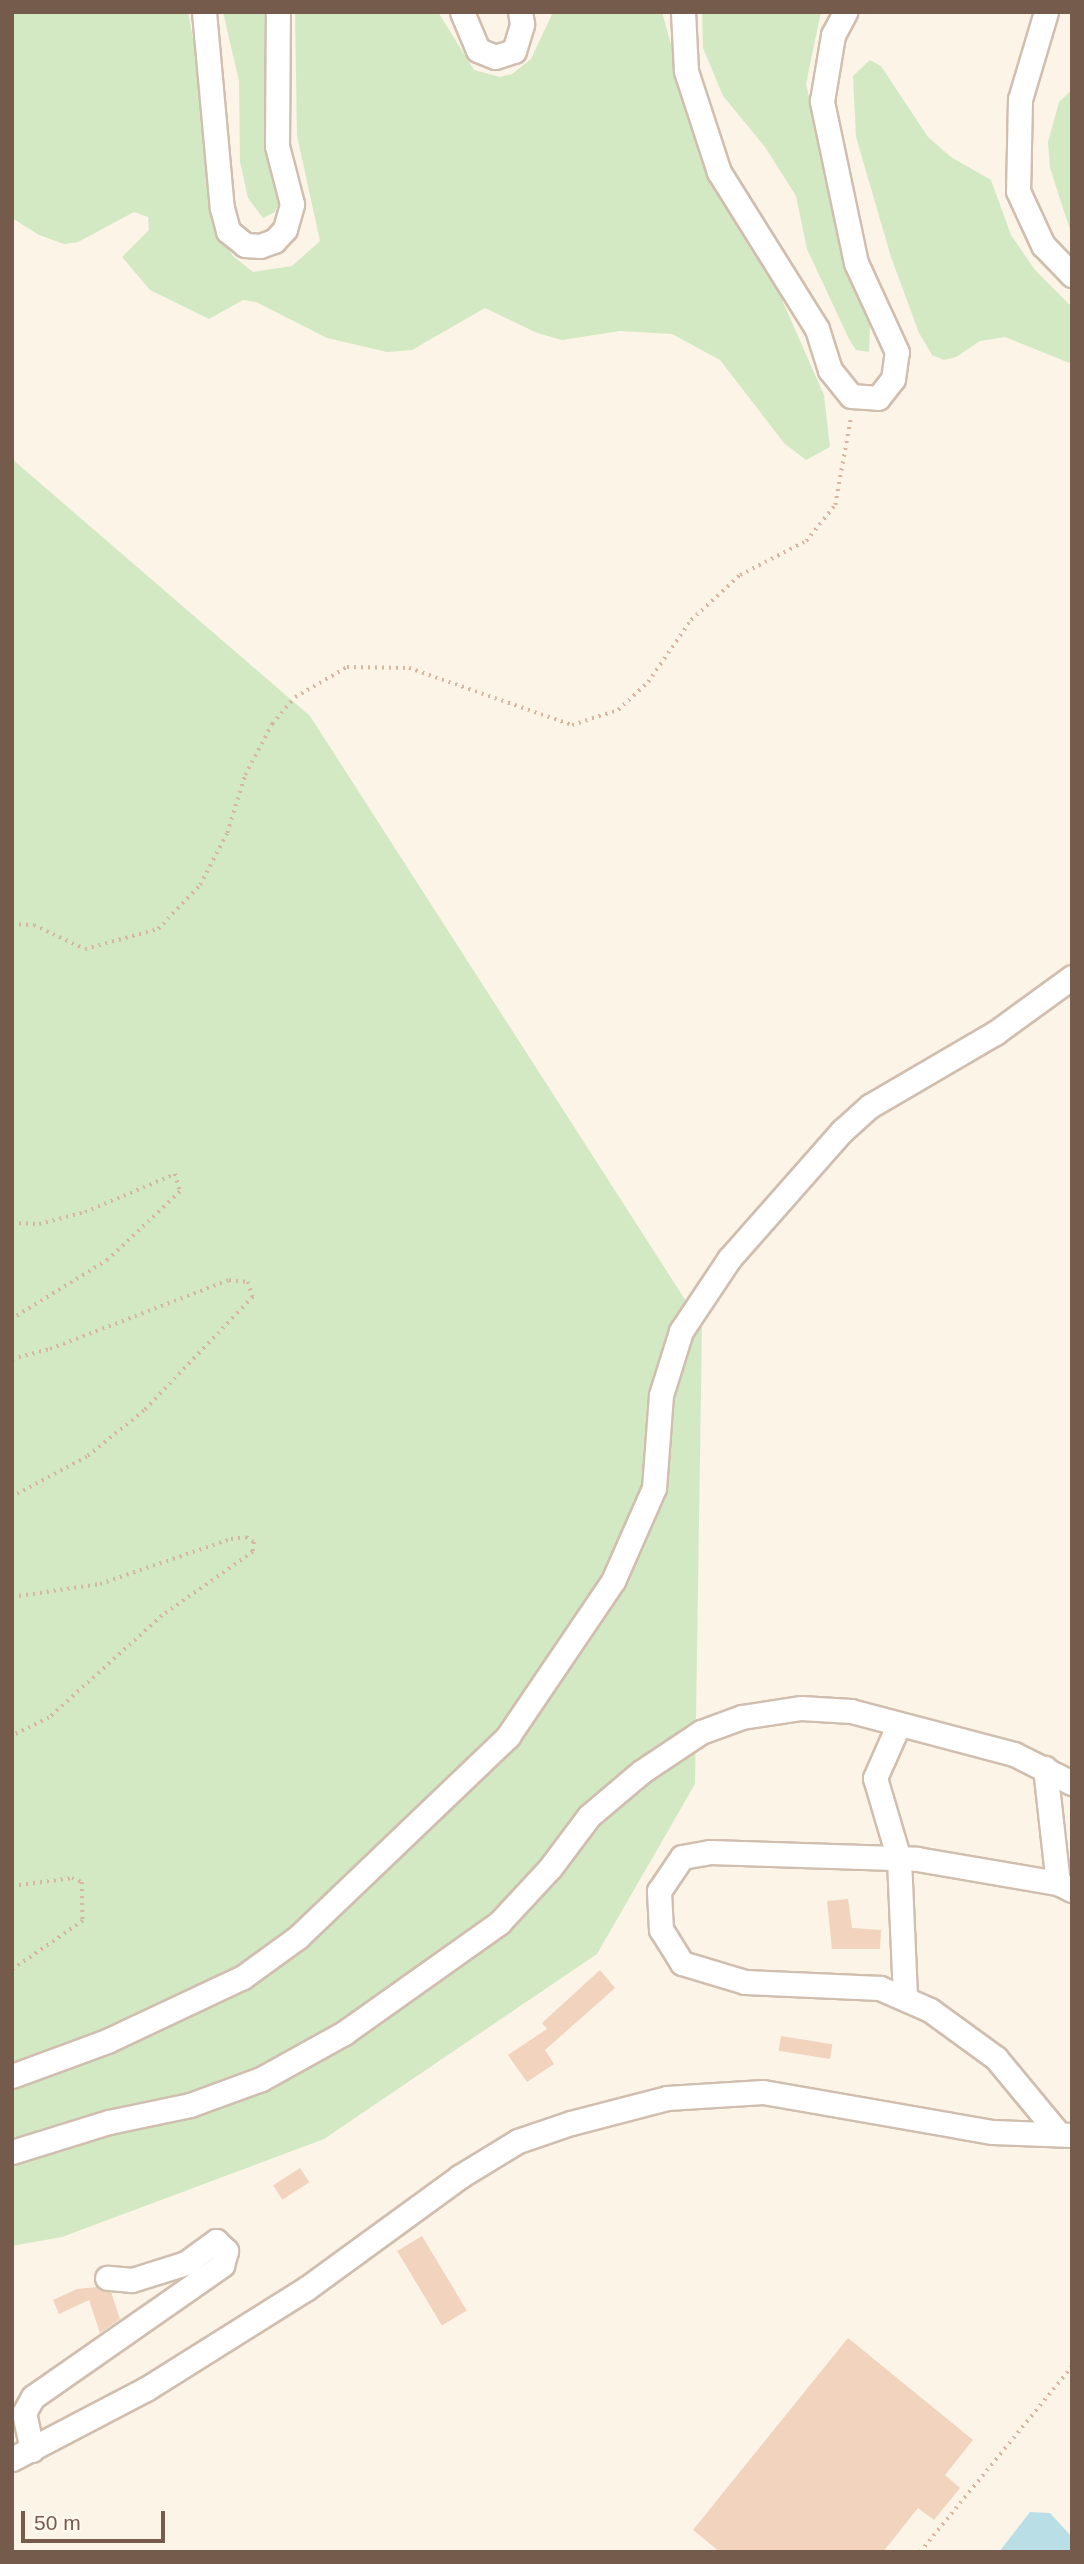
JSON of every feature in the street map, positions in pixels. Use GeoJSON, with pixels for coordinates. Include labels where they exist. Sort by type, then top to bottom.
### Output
{"type":"FeatureCollection","features":[{"type":"Feature","properties":{"kind":"street"},"geometry":{"type":"LineString","coordinates":[[204,12],[222,208],[228,231],[245,245],[260,246],[274,242],[285,229],[292,204],[277,146],[278,12]]}},
{"type":"Feature","properties":{"kind":"street"},"geometry":{"type":"LineString","coordinates":[[462,12],[478,50],[495,57],[514,51],[522,24],[520,12]]}},
{"type":"Feature","properties":{"kind":"street"},"geometry":{"type":"LineString","coordinates":[[683,12],[687,72],[719,172],[817,329],[830,370],[851,396],[877,398],[893,379],[897,352],[856,263],[822,101],[833,35],[845,12]]}},
{"type":"Feature","properties":{"kind":"street"},"geometry":{"type":"LineString","coordinates":[[1046,12],[1020,99],[1018,191],[1042,245],[1072,275]]}},
{"type":"Feature","properties":{"kind":"street"},"geometry":{"type":"LineString","coordinates":[[12,2076],[107,2041],[243,1977],[317,1920],[508,1736],[613,1581],[654,1488],[661,1395],[681,1331],[729,1259],[842,1131],[870,1106],[995,1033],[1072,977]]}},
{"type":"Feature","properties":{"kind":"street"},"geometry":{"type":"LineString","coordinates":[[12,2152],[109,2122],[190,2105],[261,2079],[344,2033],[499,1923],[550,1868],[589,1816],[641,1772],[701,1732],[742,1717],[801,1708],[851,1711],[898,1726],[1014,1754],[1072,1783]]}},
{"type":"Feature","properties":{"kind":"street"},"geometry":{"type":"LineString","coordinates":[[898,1726],[874,1778],[899,1859],[905,1999]]}},
{"type":"Feature","properties":{"kind":"street"},"geometry":{"type":"LineString","coordinates":[[1045,1768],[1065,1886],[899,1859],[710,1852],[682,1857],[659,1891],[660,1917],[661,1930],[682,1963],[745,1982],[880,1988],[930,2010],[996,2058],[1065,2134]]}},
{"type":"Feature","properties":{"kind":"street"},"geometry":{"type":"LineString","coordinates":[[22,2455],[146,2389],[307,2288],[459,2177],[518,2141],[571,2123],[667,2098],[763,2092],[993,2132],[1065,2134]]}},
{"type":"Feature","properties":{"kind":"street"},"geometry":{"type":"LineString","coordinates":[[22,2455],[24,2413],[33,2398],[222,2265],[226,2251],[216,2241],[186,2263],[132,2280],[107,2278]]}},
{"type":"Feature","properties":{"kind":"path"},"geometry":{"type":"LineString","coordinates":[[12,924],[34,926],[85,949],[158,929],[200,885],[227,833],[245,775],[272,724],[295,697],[348,667],[409,668],[572,725],[618,710],[648,682],[691,620],[740,575],[806,541],[835,505],[851,396]]}},
{"type":"Feature","properties":{"kind":"path"},"geometry":{"type":"LineString","coordinates":[[12,1223],[39,1224],[85,1212],[175,1174],[180,1192],[108,1260],[12,1318]]}},
{"type":"Feature","properties":{"kind":"path"},"geometry":{"type":"LineString","coordinates":[[12,1359],[50,1349],[229,1280],[248,1282],[253,1297],[144,1411],[87,1457],[12,1497]]}},
{"type":"Feature","properties":{"kind":"path"},"geometry":{"type":"LineString","coordinates":[[12,1597],[100,1584],[231,1539],[246,1537],[254,1542],[253,1552],[162,1616],[50,1718],[12,1736]]}},
{"type":"Feature","properties":{"kind":"path"},"geometry":{"type":"LineString","coordinates":[[12,1886],[72,1878],[82,1882],[83,1921],[12,1970]]}},
{"type":"Feature","properties":{"kind":"path"},"geometry":{"type":"LineString","coordinates":[[919,2552],[1072,2366]]}},
{"type":"Feature","properties":{"kind":"green space"},"geometry":{"type":"Polygon","coordinates":[[[12,12],[188,12],[211,132],[218,234],[233,256],[253,272],[292,266],[320,241],[297,136],[295,12],[438,12],[474,70],[500,77],[512,74],[531,59],[553,12],[662,12],[701,152],[748,245],[779,293],[824,395],[830,447],[806,460],[784,443],[720,360],[672,334],[620,331],[562,340],[537,333],[485,308],[412,350],[387,352],[327,338],[256,302],[243,300],[209,319],[150,290],[122,257],[149,230],[148,217],[134,212],[78,242],[64,244],[39,235],[12,218],[12,12]]]}},
{"type":"Feature","properties":{"kind":"green space"},"geometry":{"type":"Polygon","coordinates":[[[223,12],[267,12],[280,200],[275,212],[263,218],[248,198],[240,162],[239,81],[223,12]]]}},
{"type":"Feature","properties":{"kind":"green space"},"geometry":{"type":"Polygon","coordinates":[[[702,12],[821,12],[806,84],[837,221],[870,326],[869,352],[856,350],[849,339],[807,249],[796,196],[765,147],[723,96],[703,48],[702,12]]]}},
{"type":"Feature","properties":{"kind":"green space"},"geometry":{"type":"Polygon","coordinates":[[[870,60],[881,66],[928,137],[951,157],[991,180],[1011,235],[1035,270],[1072,307],[1072,364],[1005,337],[980,341],[956,357],[944,360],[932,355],[919,333],[891,257],[856,137],[853,76],[870,60]]]}},
{"type":"Feature","properties":{"kind":"green space"},"geometry":{"type":"Polygon","coordinates":[[[1072,90],[1072,236],[1050,168],[1048,142],[1059,102],[1072,90]]]}},
{"type":"Feature","properties":{"kind":"green space"},"geometry":{"type":"Polygon","coordinates":[[[12,459],[310,716],[702,1326],[695,1784],[597,1954],[324,2139],[62,2237],[12,2246],[12,459]]]}},
{"type":"Feature","properties":{"kind":"water"},"geometry":{"type":"Polygon","coordinates":[[[1030,2512],[1050,2513],[1072,2537],[1072,2552],[999,2552],[1030,2512]]]}},
{"type":"Feature","properties":{"kind":"building"},"geometry":{"type":"Polygon","coordinates":[[[848,1899],[852,1928],[881,1930],[880,1949],[832,1949],[827,1901],[848,1899]]]}},
{"type":"Feature","properties":{"kind":"building"},"geometry":{"type":"Polygon","coordinates":[[[600,1970],[615,1988],[545,2050],[554,2064],[527,2082],[508,2055],[547,2029],[542,2023],[600,1970]]]}},
{"type":"Feature","properties":{"kind":"building"},"geometry":{"type":"Polygon","coordinates":[[[781,2036],[832,2044],[830,2059],[779,2051],[781,2036]]]}},
{"type":"Feature","properties":{"kind":"building"},"geometry":{"type":"Polygon","coordinates":[[[300,2168],[309,2182],[282,2200],[273,2185],[300,2168]]]}},
{"type":"Feature","properties":{"kind":"building"},"geometry":{"type":"Polygon","coordinates":[[[422,2236],[467,2311],[442,2326],[397,2251],[422,2236]]]}},
{"type":"Feature","properties":{"kind":"building"},"geometry":{"type":"Polygon","coordinates":[[[97,2287],[111,2292],[120,2319],[100,2333],[89,2300],[59,2314],[53,2300],[77,2289],[97,2287]]]}},
{"type":"Feature","properties":{"kind":"building"},"geometry":{"type":"Polygon","coordinates":[[[848,2338],[973,2440],[945,2475],[960,2488],[934,2520],[918,2508],[883,2552],[720,2552],[693,2530],[848,2338]]]}}]}
